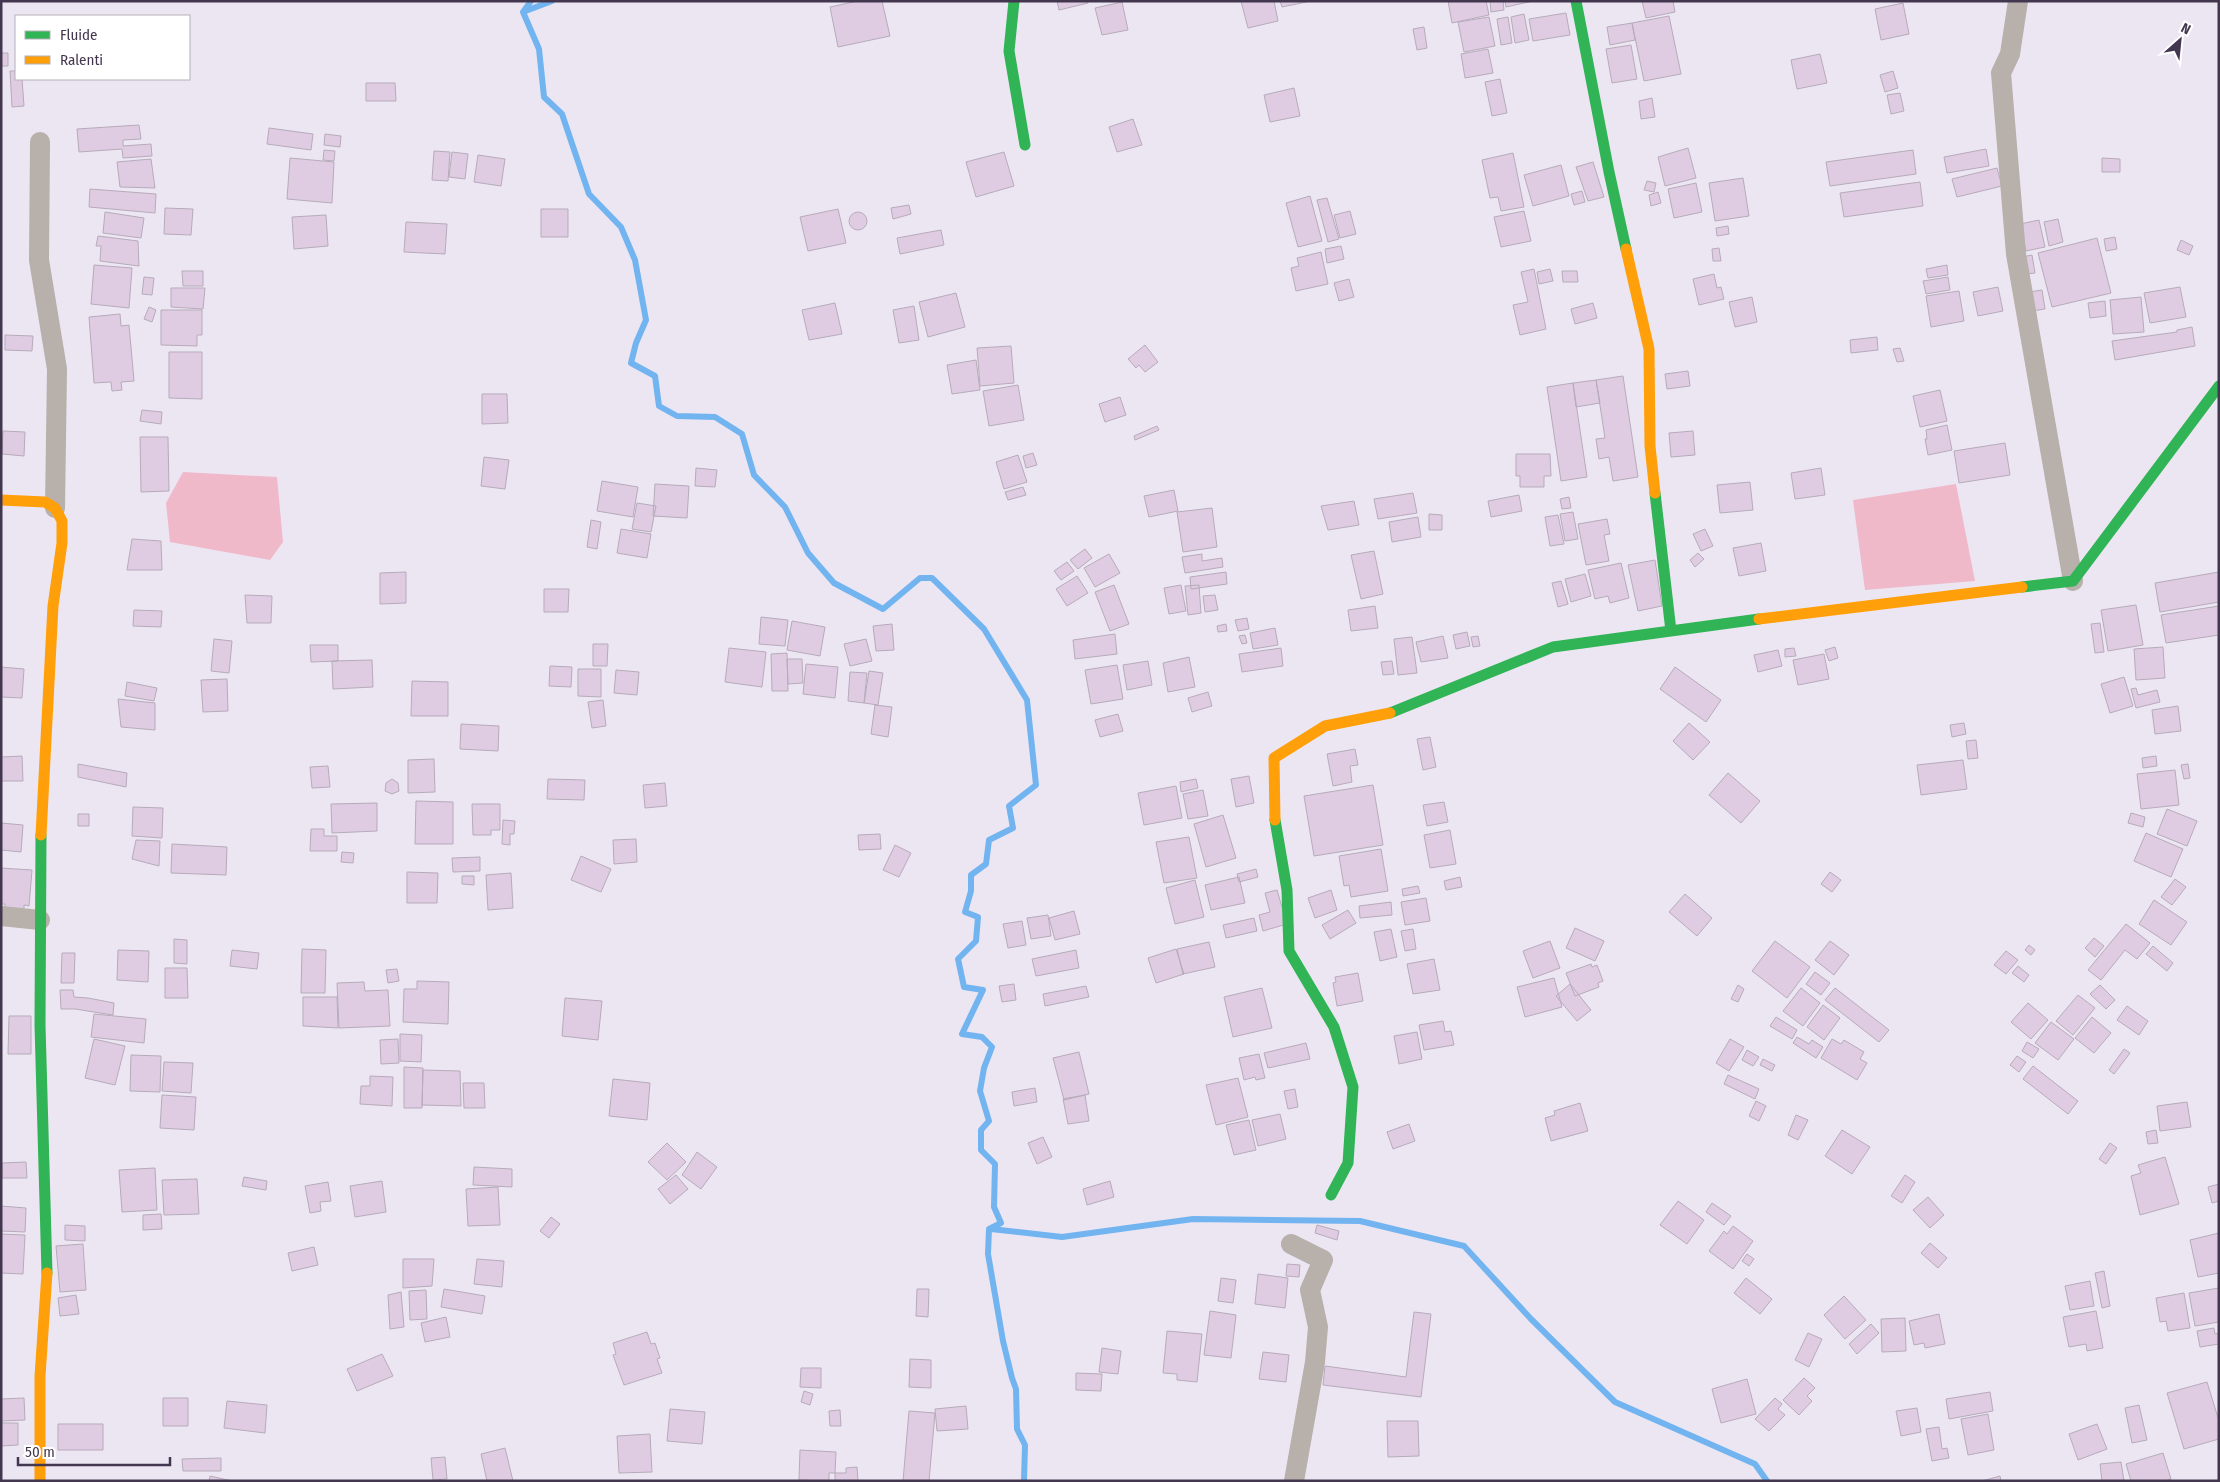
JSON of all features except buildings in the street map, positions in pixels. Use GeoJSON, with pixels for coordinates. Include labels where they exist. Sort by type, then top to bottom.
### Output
{"type":"FeatureCollection","features":[{"type":"Feature","properties":{"kind":"street"},"geometry":{"type":"LineString","coordinates":[[1014,1],[1009,51],[1025,145]]}},
{"type":"Feature","properties":{"kind":"street"},"geometry":{"type":"LineString","coordinates":[[1576,1],[1609,172],[1649,349],[1650,446],[1671,631]]}},
{"type":"Feature","properties":{"kind":"street"},"geometry":{"type":"LineString","coordinates":[[2018,1],[2010,54],[2001,73],[2016,254],[2074,582]]}},
{"type":"Feature","properties":{"kind":"street"},"geometry":{"type":"LineString","coordinates":[[40,142],[39,260],[57,369],[55,508],[62,521],[62,542],[53,606],[42,804],[40,1025],[48,1258],[40,1376],[40,1481]]}},
{"type":"Feature","properties":{"kind":"street"},"geometry":{"type":"LineString","coordinates":[[1331,1195],[1348,1163],[1353,1087],[1334,1027],[1289,952],[1287,890],[1273,811],[1274,758],[1325,726],[1390,713],[1553,647],[1863,605],[2074,582],[2219,386]]}},
{"type":"Feature","properties":{"kind":"street"},"geometry":{"type":"LineString","coordinates":[[1,500],[44,502],[55,508]]}},
{"type":"Feature","properties":{"kind":"street"},"geometry":{"type":"LineString","coordinates":[[1,916],[40,920]]}},
{"type":"Feature","properties":{"kind":"street"},"geometry":{"type":"LineString","coordinates":[[1290,1244],[1322,1260],[1310,1290],[1318,1327],[1315,1362],[1294,1481]]}},
{"type":"Feature","properties":{"kind":"shaded area"},"geometry":{"type":"Polygon","coordinates":[[[183,472],[277,477],[283,542],[270,560],[170,542],[166,503],[183,472]]]}},
{"type":"Feature","properties":{"kind":"shaded area"},"geometry":{"type":"Polygon","coordinates":[[[1956,484],[1975,581],[1865,590],[1853,500],[1956,484]]]}},
{"type":"Feature","properties":{"kind":"waterway"},"geometry":{"type":"LineString","coordinates":[[531,1],[523,12],[539,49],[544,97],[562,114],[589,194],[621,227],[635,260],[646,320],[636,343],[631,363],[655,376],[659,406],[677,416],[715,417],[742,434],[754,475],[785,507],[808,553],[834,583],[883,609],[920,578],[932,578],[984,629],[1027,700],[1036,785],[1009,806],[1013,828],[989,840],[986,864],[971,875],[971,891],[965,912],[978,917],[976,941],[958,959],[964,987],[983,990],[962,1034],[982,1037],[992,1047],[984,1068],[980,1091],[989,1121],[981,1130],[981,1150],[995,1164],[994,1207],[1001,1223],[989,1229],[988,1254],[1003,1341],[1016,1389],[1017,1429],[1025,1445],[1024,1481]]}},
{"type":"Feature","properties":{"kind":"waterway"},"geometry":{"type":"LineString","coordinates":[[523,12],[552,1]]}},
{"type":"Feature","properties":{"kind":"waterway"},"geometry":{"type":"LineString","coordinates":[[991,1229],[1062,1237],[1193,1219],[1360,1221],[1464,1246],[1531,1319],[1615,1402],[1755,1464],[1767,1481]]}},
{"type":"Feature","properties":{"kind":"traffic: fast"},"geometry":{"type":"LineString","coordinates":[[1014,1],[1009,51],[1025,145]]}},
{"type":"Feature","properties":{"kind":"traffic: fast"},"geometry":{"type":"LineString","coordinates":[[1576,1],[1626,249]]}},
{"type":"Feature","properties":{"kind":"traffic: fast"},"geometry":{"type":"LineString","coordinates":[[2022,587],[2073,581],[2219,386]]}},
{"type":"Feature","properties":{"kind":"traffic: fast"},"geometry":{"type":"LineString","coordinates":[[1655,493],[1671,631]]}},
{"type":"Feature","properties":{"kind":"traffic: fast"},"geometry":{"type":"LineString","coordinates":[[1390,713],[1553,647],[1759,619]]}},
{"type":"Feature","properties":{"kind":"traffic: fast"},"geometry":{"type":"LineString","coordinates":[[1275,820],[1287,890],[1289,951],[1334,1027],[1353,1087],[1348,1163],[1331,1195]]}},
{"type":"Feature","properties":{"kind":"traffic: fast"},"geometry":{"type":"LineString","coordinates":[[41,835],[40,1025],[47,1273]]}},
{"type":"Feature","properties":{"kind":"traffic: slow"},"geometry":{"type":"LineString","coordinates":[[1626,249],[1649,349],[1650,446],[1655,493]]}},
{"type":"Feature","properties":{"kind":"traffic: slow"},"geometry":{"type":"LineString","coordinates":[[1,500],[45,502],[55,508],[62,521],[62,543],[53,606],[41,835]]}},
{"type":"Feature","properties":{"kind":"traffic: slow"},"geometry":{"type":"LineString","coordinates":[[1759,619],[2022,587]]}},
{"type":"Feature","properties":{"kind":"traffic: slow"},"geometry":{"type":"LineString","coordinates":[[1275,820],[1274,758],[1325,726],[1390,713]]}},
{"type":"Feature","properties":{"kind":"traffic: slow"},"geometry":{"type":"LineString","coordinates":[[40,1481],[40,1376],[47,1273]]}}]}
